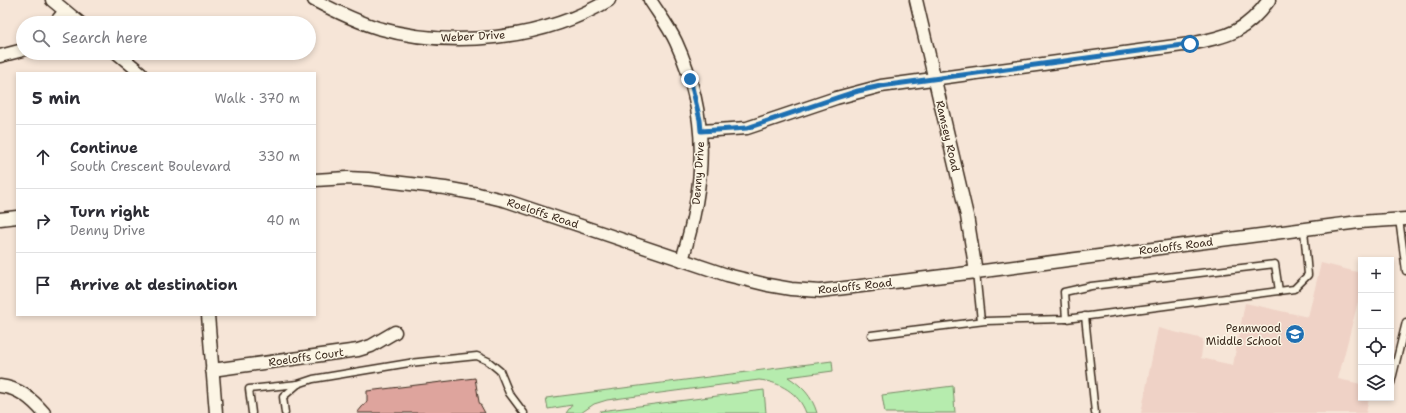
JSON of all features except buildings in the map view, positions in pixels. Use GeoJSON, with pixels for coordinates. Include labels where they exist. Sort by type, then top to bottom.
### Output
{"type":"FeatureCollection","features":[{"type":"Feature","properties":{"kind":"street"},"geometry":{"type":"LineString","coordinates":[[52,0],[71,16]]}},
{"type":"Feature","properties":{"kind":"street","name":"Weber Drive"},"geometry":{"type":"LineString","coordinates":[[314,0],[337,12],[379,28],[434,38],[451,39],[494,37],[534,30],[562,21],[592,9],[609,0]]}},
{"type":"Feature","properties":{"kind":"street","name":"Denny Drive"},"geometry":{"type":"LineString","coordinates":[[650,0],[675,40],[683,59],[690,79],[700,120],[702,162],[698,200],[691,232],[682,260]]}},
{"type":"Feature","properties":{"kind":"street","name":"Ramsey Road"},"geometry":{"type":"LineString","coordinates":[[916,0],[967,216],[976,272]]}},
{"type":"Feature","properties":{"kind":"street"},"geometry":{"type":"LineString","coordinates":[[701,131],[747,128],[858,91],[881,86],[1190,44],[1222,37],[1247,25],[1269,0]]}},
{"type":"Feature","properties":{"kind":"street"},"geometry":{"type":"LineString","coordinates":[[61,16],[65,11]]}},
{"type":"Feature","properties":{"kind":"street"},"geometry":{"type":"LineString","coordinates":[[0,56],[16,52]]}},
{"type":"Feature","properties":{"kind":"street"},"geometry":{"type":"LineString","coordinates":[[125,60],[140,72]]}},
{"type":"Feature","properties":{"kind":"street","name":"Roeloffs Road"},"geometry":{"type":"LineString","coordinates":[[316,180],[347,178],[368,179],[445,188],[478,194],[507,201],[748,281],[791,289],[820,291],[1359,222],[1403,219]]}},
{"type":"Feature","properties":{"kind":"street"},"geometry":{"type":"LineString","coordinates":[[0,219],[16,217]]}},
{"type":"Feature","properties":{"kind":"street"},"geometry":{"type":"LineString","coordinates":[[208,316],[216,413]]}},
{"type":"Feature","properties":{"kind":"street","name":"Roeloffs Court"},"geometry":{"type":"LineString","coordinates":[[212,370],[358,350],[371,346],[395,332]]}},
{"type":"Feature","properties":{"kind":"street"},"geometry":{"type":"LineString","coordinates":[[0,386],[14,389],[25,394],[44,413]]}},
{"type":"Feature","properties":{"kind":"lane"},"geometry":{"type":"LineString","coordinates":[[1403,219],[1406,271]]}},
{"type":"Feature","properties":{"kind":"lane"},"geometry":{"type":"LineString","coordinates":[[871,336],[980,321],[1066,319],[1294,289],[1308,275],[1304,230]]}},
{"type":"Feature","properties":{"kind":"lane"},"geometry":{"type":"LineString","coordinates":[[1066,319],[1064,292],[1091,286],[1275,264],[1278,291]]}},
{"type":"Feature","properties":{"kind":"lane"},"geometry":{"type":"LineString","coordinates":[[976,272],[980,321]]}},
{"type":"Feature","properties":{"kind":"lane"},"geometry":{"type":"LineString","coordinates":[[1085,316],[1095,413]]}},
{"type":"Feature","properties":{"kind":"lane"},"geometry":{"type":"LineString","coordinates":[[1394,371],[1406,322]]}},
{"type":"Feature","properties":{"kind":"lane"},"geometry":{"type":"LineString","coordinates":[[252,413],[249,389],[298,384],[409,363],[477,356],[488,360],[500,371],[509,393],[524,413]]}},
{"type":"Feature","properties":{"kind":"lane"},"geometry":{"type":"LineString","coordinates":[[285,413],[283,397],[298,384]]}},
{"type":"Feature","properties":{"kind":"shaded area","name":"Pennwood Middle School"},"geometry":{"type":"Polygon","coordinates":[[[1321,263],[1358,272],[1358,302],[1338,379],[1358,383],[1358,401],[1368,401],[1366,413],[1141,413],[1158,328],[1203,339],[1201,358],[1233,365],[1245,303],[1308,317],[1321,263]]]}},
{"type":"Feature","properties":{"kind":"green space"},"geometry":{"type":"Polygon","coordinates":[[[832,361],[833,371],[788,377],[806,392],[817,413],[806,413],[803,406],[794,394],[781,386],[759,380],[607,400],[594,404],[581,413],[566,413],[572,405],[548,409],[546,398],[832,361]]]}},
{"type":"Feature","properties":{"kind":"green space"},"geometry":{"type":"Polygon","coordinates":[[[953,386],[955,413],[885,413],[882,395],[953,386]]]}},
{"type":"Feature","properties":{"kind":"green space"},"geometry":{"type":"Polygon","coordinates":[[[764,390],[766,413],[601,413],[600,411],[764,390]]]}},
{"type":"Feature","properties":{"kind":"place","name":"Pennwood Middle School"},"geometry":{"type":"Point","coordinates":[1295,334]}},
{"type":"Feature","properties":{"kind":"route"},"geometry":{"type":"LineString","coordinates":[[690,79],[700,120],[701,131],[747,128],[858,91],[881,86],[1190,44]]}}]}
